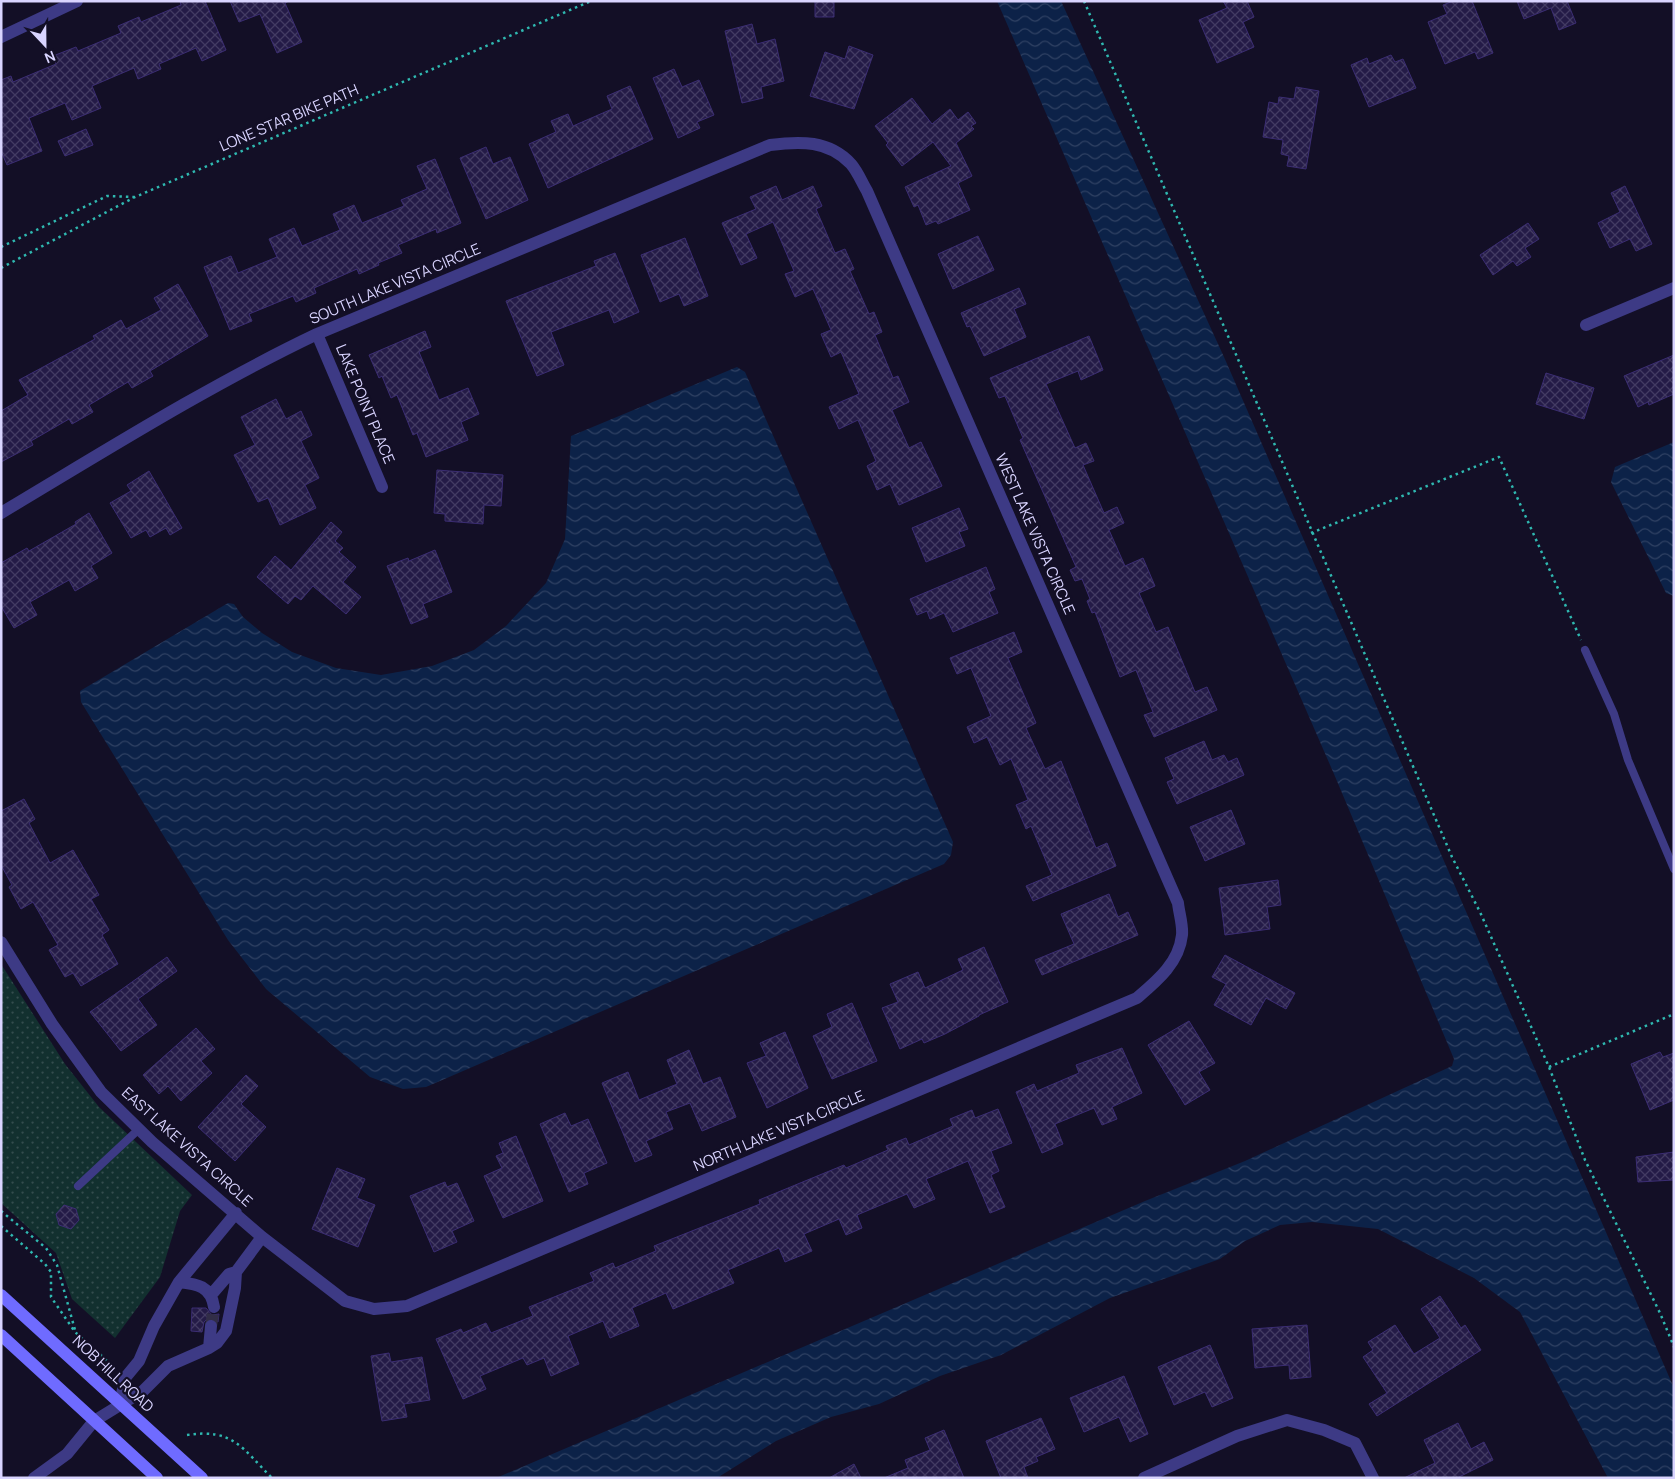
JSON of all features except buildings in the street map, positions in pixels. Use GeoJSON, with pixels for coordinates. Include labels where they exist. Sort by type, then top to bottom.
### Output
{"type":"FeatureCollection","features":[{"type":"Feature","properties":{"kind":"main road","name":"NOB HILL ROAD"},"geometry":{"type":"LineString","coordinates":[[1,1295],[202,1478]]}},
{"type":"Feature","properties":{"kind":"main road"},"geometry":{"type":"LineString","coordinates":[[1,1335],[158,1478]]}},
{"type":"Feature","properties":{"kind":"street"},"geometry":{"type":"LineString","coordinates":[[1,36],[77,1]]}},
{"type":"Feature","properties":{"kind":"street","name":"SOUTH LAKE VISTA CIRCLE"},"geometry":{"type":"LineString","coordinates":[[1,514],[138,430],[266,358],[317,334],[770,145],[800,141],[824,145]]}},
{"type":"Feature","properties":{"kind":"street","name":"WEST LAKE VISTA CIRCLE"},"geometry":{"type":"LineString","coordinates":[[824,145],[851,164],[868,191],[1178,903],[1182,934],[1177,952]]}},
{"type":"Feature","properties":{"kind":"street"},"geometry":{"type":"LineString","coordinates":[[1586,325],[1674,288]]}},
{"type":"Feature","properties":{"kind":"street","name":"LAKE POINT PLACE"},"geometry":{"type":"LineString","coordinates":[[317,334],[382,488]]}},
{"type":"Feature","properties":{"kind":"street","name":"EAST LAKE VISTA CIRCLE"},"geometry":{"type":"LineString","coordinates":[[1,942],[52,1024],[96,1084],[139,1129],[262,1237],[345,1301],[374,1309]]}},
{"type":"Feature","properties":{"kind":"street","name":"NORTH LAKE VISTA CIRCLE"},"geometry":{"type":"LineString","coordinates":[[374,1309],[407,1306],[1137,998],[1165,974],[1177,952]]}},
{"type":"Feature","properties":{"kind":"street"},"geometry":{"type":"LineString","coordinates":[[120,1405],[125,1378],[139,1361],[154,1326],[179,1282],[236,1213]]}},
{"type":"Feature","properties":{"kind":"street"},"geometry":{"type":"LineString","coordinates":[[34,1478],[67,1454],[94,1421],[143,1391],[168,1366],[209,1348],[226,1331],[236,1288],[236,1272],[262,1237]]}},
{"type":"Feature","properties":{"kind":"street"},"geometry":{"type":"LineString","coordinates":[[179,1282],[202,1286],[212,1301],[229,1274],[236,1272]]}},
{"type":"Feature","properties":{"kind":"street"},"geometry":{"type":"LineString","coordinates":[[209,1348],[211,1326]]}},
{"type":"Feature","properties":{"kind":"street"},"geometry":{"type":"LineString","coordinates":[[1144,1478],[1237,1436],[1287,1420],[1324,1430],[1355,1444],[1373,1478]]}},
{"type":"Feature","properties":{"kind":"lane"},"geometry":{"type":"LineString","coordinates":[[1585,650],[1614,714],[1628,760],[1674,869]]}},
{"type":"Feature","properties":{"kind":"lane"},"geometry":{"type":"LineString","coordinates":[[78,1186],[139,1129]]}},
{"type":"Feature","properties":{"kind":"path","name":"LONE STAR BIKE PATH"},"geometry":{"type":"LineString","coordinates":[[1,268],[136,197],[591,1]]}},
{"type":"Feature","properties":{"kind":"path"},"geometry":{"type":"LineString","coordinates":[[1084,1],[1207,283],[1311,533],[1452,857],[1480,912],[1549,1066],[1585,1160],[1660,1313],[1674,1347]]}},
{"type":"Feature","properties":{"kind":"path"},"geometry":{"type":"LineString","coordinates":[[1,247],[107,196],[136,197]]}},
{"type":"Feature","properties":{"kind":"path"},"geometry":{"type":"LineString","coordinates":[[1311,533],[1499,457],[1585,650]]}},
{"type":"Feature","properties":{"kind":"path"},"geometry":{"type":"LineString","coordinates":[[1549,1066],[1674,1014]]}},
{"type":"Feature","properties":{"kind":"path"},"geometry":{"type":"LineString","coordinates":[[1,1211],[46,1248],[57,1265],[75,1332]]}},
{"type":"Feature","properties":{"kind":"path"},"geometry":{"type":"LineString","coordinates":[[1,1226],[45,1264],[51,1272],[51,1296],[75,1332],[113,1366]]}},
{"type":"Feature","properties":{"kind":"path"},"geometry":{"type":"LineString","coordinates":[[187,1435],[206,1432],[224,1435],[240,1446],[272,1478]]}},
{"type":"Feature","properties":{"kind":"green space"},"geometry":{"type":"Polygon","coordinates":[[[1,964],[65,1064],[99,1107],[192,1195],[180,1211],[160,1277],[115,1338],[72,1299],[56,1253],[1,1203],[1,964]]]}},
{"type":"Feature","properties":{"kind":"water"},"geometry":{"type":"Polygon","coordinates":[[[997,1],[1061,1],[1224,357],[1674,1388],[1674,1478],[1608,1478],[1520,1312],[1474,1278],[1378,1229],[1312,1222],[1280,1225],[1245,1241],[1220,1259],[1110,1298],[1001,1355],[940,1376],[879,1404],[831,1417],[776,1441],[717,1478],[496,1478],[1145,1201],[1245,1161],[1452,1066],[1454,1059],[1334,774],[997,1]]]}},
{"type":"Feature","properties":{"kind":"water"},"geometry":{"type":"Polygon","coordinates":[[[737,367],[745,372],[953,842],[951,855],[944,864],[426,1087],[403,1089],[370,1077],[266,989],[228,940],[81,702],[80,691],[228,603],[234,604],[243,617],[262,633],[292,652],[336,668],[381,675],[432,666],[474,650],[506,626],[546,583],[565,539],[571,436],[737,367]]]}},
{"type":"Feature","properties":{"kind":"water"},"geometry":{"type":"Polygon","coordinates":[[[1674,442],[1674,596],[1666,593],[1611,482],[1615,467],[1674,442]]]}},
{"type":"Feature","properties":{"kind":"tunnel"},"geometry":{"type":"LineString","coordinates":[[211,1326],[214,1307]]}}]}
